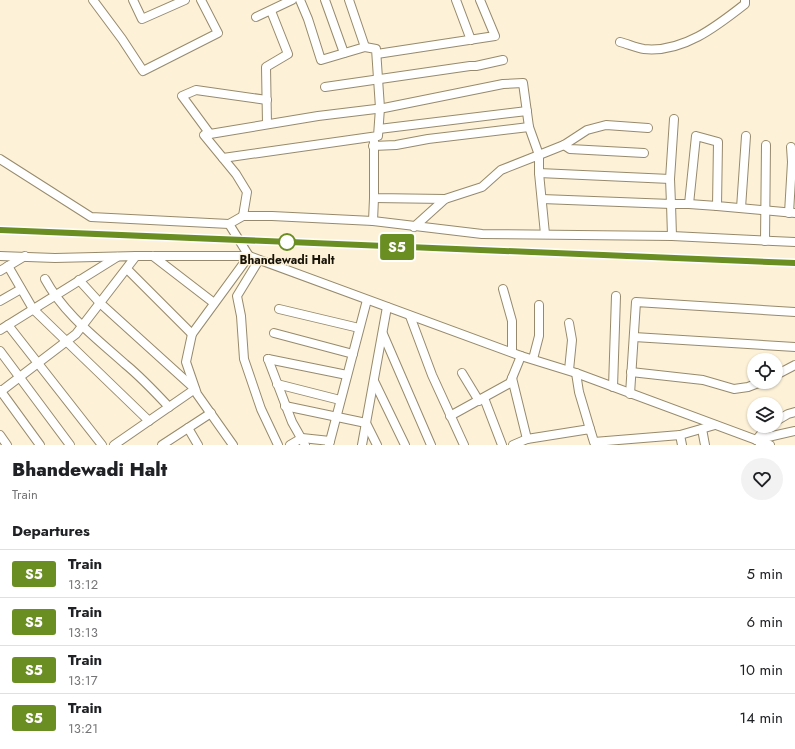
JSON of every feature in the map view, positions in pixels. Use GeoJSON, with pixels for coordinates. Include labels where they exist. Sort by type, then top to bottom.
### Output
{"type":"FeatureCollection","features":[{"type":"Feature","properties":{"kind":"street"},"geometry":{"type":"LineString","coordinates":[[93,0],[122,38],[143,71],[218,33],[202,0]]}},
{"type":"Feature","properties":{"kind":"street"},"geometry":{"type":"LineString","coordinates":[[133,0],[142,19],[184,0]]}},
{"type":"Feature","properties":{"kind":"street"},"geometry":{"type":"LineString","coordinates":[[256,17],[292,0]]}},
{"type":"Feature","properties":{"kind":"street"},"geometry":{"type":"LineString","coordinates":[[223,158],[378,136],[380,108],[376,48],[365,47],[322,60],[300,0]]}},
{"type":"Feature","properties":{"kind":"street"},"geometry":{"type":"LineString","coordinates":[[325,0],[344,53]]}},
{"type":"Feature","properties":{"kind":"street"},"geometry":{"type":"LineString","coordinates":[[349,0],[365,47]]}},
{"type":"Feature","properties":{"kind":"street"},"geometry":{"type":"LineString","coordinates":[[456,0],[471,40]]}},
{"type":"Feature","properties":{"kind":"street"},"geometry":{"type":"LineString","coordinates":[[377,54],[495,36],[480,0]]}},
{"type":"Feature","properties":{"kind":"street"},"geometry":{"type":"LineString","coordinates":[[620,42],[644,49],[672,47],[710,30],[745,4],[745,0]]}},
{"type":"Feature","properties":{"kind":"street"},"geometry":{"type":"LineString","coordinates":[[267,124],[266,67],[288,54],[271,11]]}},
{"type":"Feature","properties":{"kind":"street"},"geometry":{"type":"LineString","coordinates":[[325,87],[476,66],[503,60]]}},
{"type":"Feature","properties":{"kind":"street"},"geometry":{"type":"LineString","coordinates":[[243,216],[246,192],[236,174],[204,135],[267,124],[380,108],[503,84],[523,83],[529,126],[539,155],[539,174],[546,234]]}},
{"type":"Feature","properties":{"kind":"street"},"geometry":{"type":"LineString","coordinates":[[210,134],[182,96],[196,90],[267,100]]}},
{"type":"Feature","properties":{"kind":"street"},"geometry":{"type":"LineString","coordinates":[[379,129],[527,111]]}},
{"type":"Feature","properties":{"kind":"street"},"geometry":{"type":"LineString","coordinates":[[672,236],[670,179],[674,119]]}},
{"type":"Feature","properties":{"kind":"street"},"geometry":{"type":"LineString","coordinates":[[374,198],[445,199],[482,187],[501,170],[564,145],[586,130],[606,125],[648,128]]}},
{"type":"Feature","properties":{"kind":"street"},"geometry":{"type":"LineString","coordinates":[[373,146],[396,145],[428,139],[529,126]]}},
{"type":"Feature","properties":{"kind":"street"},"geometry":{"type":"LineString","coordinates":[[373,221],[374,136]]}},
{"type":"Feature","properties":{"kind":"street"},"geometry":{"type":"LineString","coordinates":[[689,204],[696,136],[718,142],[717,206]]}},
{"type":"Feature","properties":{"kind":"street"},"geometry":{"type":"LineString","coordinates":[[741,208],[746,136]]}},
{"type":"Feature","properties":{"kind":"street"},"geometry":{"type":"LineString","coordinates":[[564,145],[570,149],[644,153]]}},
{"type":"Feature","properties":{"kind":"street"},"geometry":{"type":"LineString","coordinates":[[765,240],[767,211],[766,145]]}},
{"type":"Feature","properties":{"kind":"street"},"geometry":{"type":"LineString","coordinates":[[542,199],[689,204],[792,213],[791,147]]}},
{"type":"Feature","properties":{"kind":"street"},"geometry":{"type":"LineString","coordinates":[[0,159],[91,217],[229,224],[243,216],[373,221],[482,234],[672,236],[795,242]]}},
{"type":"Feature","properties":{"kind":"street"},"geometry":{"type":"LineString","coordinates":[[539,174],[670,179]]}},
{"type":"Feature","properties":{"kind":"street"},"geometry":{"type":"LineString","coordinates":[[414,227],[445,199]]}},
{"type":"Feature","properties":{"kind":"street"},"geometry":{"type":"LineString","coordinates":[[229,224],[249,256]]}},
{"type":"Feature","properties":{"kind":"street"},"geometry":{"type":"LineString","coordinates":[[0,271],[25,255]]}},
{"type":"Feature","properties":{"kind":"street"},"geometry":{"type":"LineString","coordinates":[[0,256],[25,255],[55,258],[117,256],[249,256],[387,308],[521,356],[572,372],[762,443]]}},
{"type":"Feature","properties":{"kind":"street"},"geometry":{"type":"LineString","coordinates":[[0,330],[117,256]]}},
{"type":"Feature","properties":{"kind":"street"},"geometry":{"type":"LineString","coordinates":[[40,445],[0,391],[67,342],[82,326],[136,256]]}},
{"type":"Feature","properties":{"kind":"street"},"geometry":{"type":"LineString","coordinates":[[153,256],[214,304]]}},
{"type":"Feature","properties":{"kind":"street"},"geometry":{"type":"LineString","coordinates":[[195,389],[186,362],[192,334],[249,256]]}},
{"type":"Feature","properties":{"kind":"street"},"geometry":{"type":"LineString","coordinates":[[260,260],[237,296],[241,316],[244,359],[261,409],[278,445]]}},
{"type":"Feature","properties":{"kind":"street"},"geometry":{"type":"LineString","coordinates":[[8,266],[33,309],[149,421]]}},
{"type":"Feature","properties":{"kind":"street"},"geometry":{"type":"LineString","coordinates":[[127,269],[192,334]]}},
{"type":"Feature","properties":{"kind":"street"},"geometry":{"type":"LineString","coordinates":[[45,279],[54,296],[82,326],[150,387],[169,407]]}},
{"type":"Feature","properties":{"kind":"street"},"geometry":{"type":"LineString","coordinates":[[79,280],[100,303],[195,389],[233,445]]}},
{"type":"Feature","properties":{"kind":"street"},"geometry":{"type":"LineString","coordinates":[[0,301],[21,289]]}},
{"type":"Feature","properties":{"kind":"street"},"geometry":{"type":"LineString","coordinates":[[503,289],[512,321],[512,352]]}},
{"type":"Feature","properties":{"kind":"street"},"geometry":{"type":"LineString","coordinates":[[613,387],[616,296]]}},
{"type":"Feature","properties":{"kind":"street"},"geometry":{"type":"LineString","coordinates":[[290,445],[303,441],[330,443],[366,300]]}},
{"type":"Feature","properties":{"kind":"street"},"geometry":{"type":"LineString","coordinates":[[630,394],[636,302],[795,312]]}},
{"type":"Feature","properties":{"kind":"street"},"geometry":{"type":"LineString","coordinates":[[533,359],[539,336],[539,305]]}},
{"type":"Feature","properties":{"kind":"street"},"geometry":{"type":"LineString","coordinates":[[362,445],[387,308]]}},
{"type":"Feature","properties":{"kind":"street"},"geometry":{"type":"LineString","coordinates":[[279,309],[359,328]]}},
{"type":"Feature","properties":{"kind":"street"},"geometry":{"type":"LineString","coordinates":[[410,316],[432,375],[464,445]]}},
{"type":"Feature","properties":{"kind":"street"},"geometry":{"type":"LineString","coordinates":[[568,322],[572,345],[572,372],[594,444],[625,442],[680,435],[715,425]]}},
{"type":"Feature","properties":{"kind":"street"},"geometry":{"type":"LineString","coordinates":[[8,325],[102,445]]}},
{"type":"Feature","properties":{"kind":"street"},"geometry":{"type":"LineString","coordinates":[[274,334],[353,354]]}},
{"type":"Feature","properties":{"kind":"street"},"geometry":{"type":"LineString","coordinates":[[383,334],[431,445]]}},
{"type":"Feature","properties":{"kind":"street"},"geometry":{"type":"LineString","coordinates":[[634,337],[795,347]]}},
{"type":"Feature","properties":{"kind":"street"},"geometry":{"type":"LineString","coordinates":[[0,351],[70,445]]}},
{"type":"Feature","properties":{"kind":"street"},"geometry":{"type":"LineString","coordinates":[[450,416],[510,383],[521,356]]}},
{"type":"Feature","properties":{"kind":"street"},"geometry":{"type":"LineString","coordinates":[[303,441],[285,406],[268,359],[347,374]]}},
{"type":"Feature","properties":{"kind":"street"},"geometry":{"type":"LineString","coordinates":[[783,371],[795,365]]}},
{"type":"Feature","properties":{"kind":"street"},"geometry":{"type":"LineString","coordinates":[[631,372],[703,380],[734,389],[747,387]]}},
{"type":"Feature","properties":{"kind":"street"},"geometry":{"type":"LineString","coordinates":[[462,373],[482,399],[502,445]]}},
{"type":"Feature","properties":{"kind":"street"},"geometry":{"type":"LineString","coordinates":[[512,378],[526,439]]}},
{"type":"Feature","properties":{"kind":"street"},"geometry":{"type":"LineString","coordinates":[[374,381],[405,445]]}},
{"type":"Feature","properties":{"kind":"street"},"geometry":{"type":"LineString","coordinates":[[277,384],[340,400]]}},
{"type":"Feature","properties":{"kind":"street"},"geometry":{"type":"LineString","coordinates":[[114,445],[195,389]]}},
{"type":"Feature","properties":{"kind":"street"},"geometry":{"type":"LineString","coordinates":[[285,406],[366,423],[377,445]]}},
{"type":"Feature","properties":{"kind":"street"},"geometry":{"type":"LineString","coordinates":[[783,417],[795,412]]}},
{"type":"Feature","properties":{"kind":"street"},"geometry":{"type":"LineString","coordinates":[[166,444],[211,413]]}},
{"type":"Feature","properties":{"kind":"street"},"geometry":{"type":"LineString","coordinates":[[188,428],[198,445]]}},
{"type":"Feature","properties":{"kind":"street"},"geometry":{"type":"LineString","coordinates":[[513,445],[526,439],[590,429]]}},
{"type":"Feature","properties":{"kind":"street"},"geometry":{"type":"LineString","coordinates":[[702,429],[705,445]]}},
{"type":"Feature","properties":{"kind":"street"},"geometry":{"type":"LineString","coordinates":[[762,443],[768,437],[795,431]]}},
{"type":"Feature","properties":{"kind":"street"},"geometry":{"type":"LineString","coordinates":[[762,443],[766,433]]}},
{"type":"Feature","properties":{"kind":"street"},"geometry":{"type":"LineString","coordinates":[[0,435],[7,445]]}},
{"type":"Feature","properties":{"kind":"street"},"geometry":{"type":"LineString","coordinates":[[680,435],[682,445]]}},
{"type":"Feature","properties":{"kind":"railway"},"geometry":{"type":"LineString","coordinates":[[0,230],[795,263]]}},
{"type":"Feature","properties":{"kind":"train","name":"S5"},"geometry":{"type":"LineString","coordinates":[[0,230],[795,263]]}},
{"type":"Feature","properties":{"kind":"place","name":"Bhandewadi Halt"},"geometry":{"type":"Point","coordinates":[287,242]}}]}
